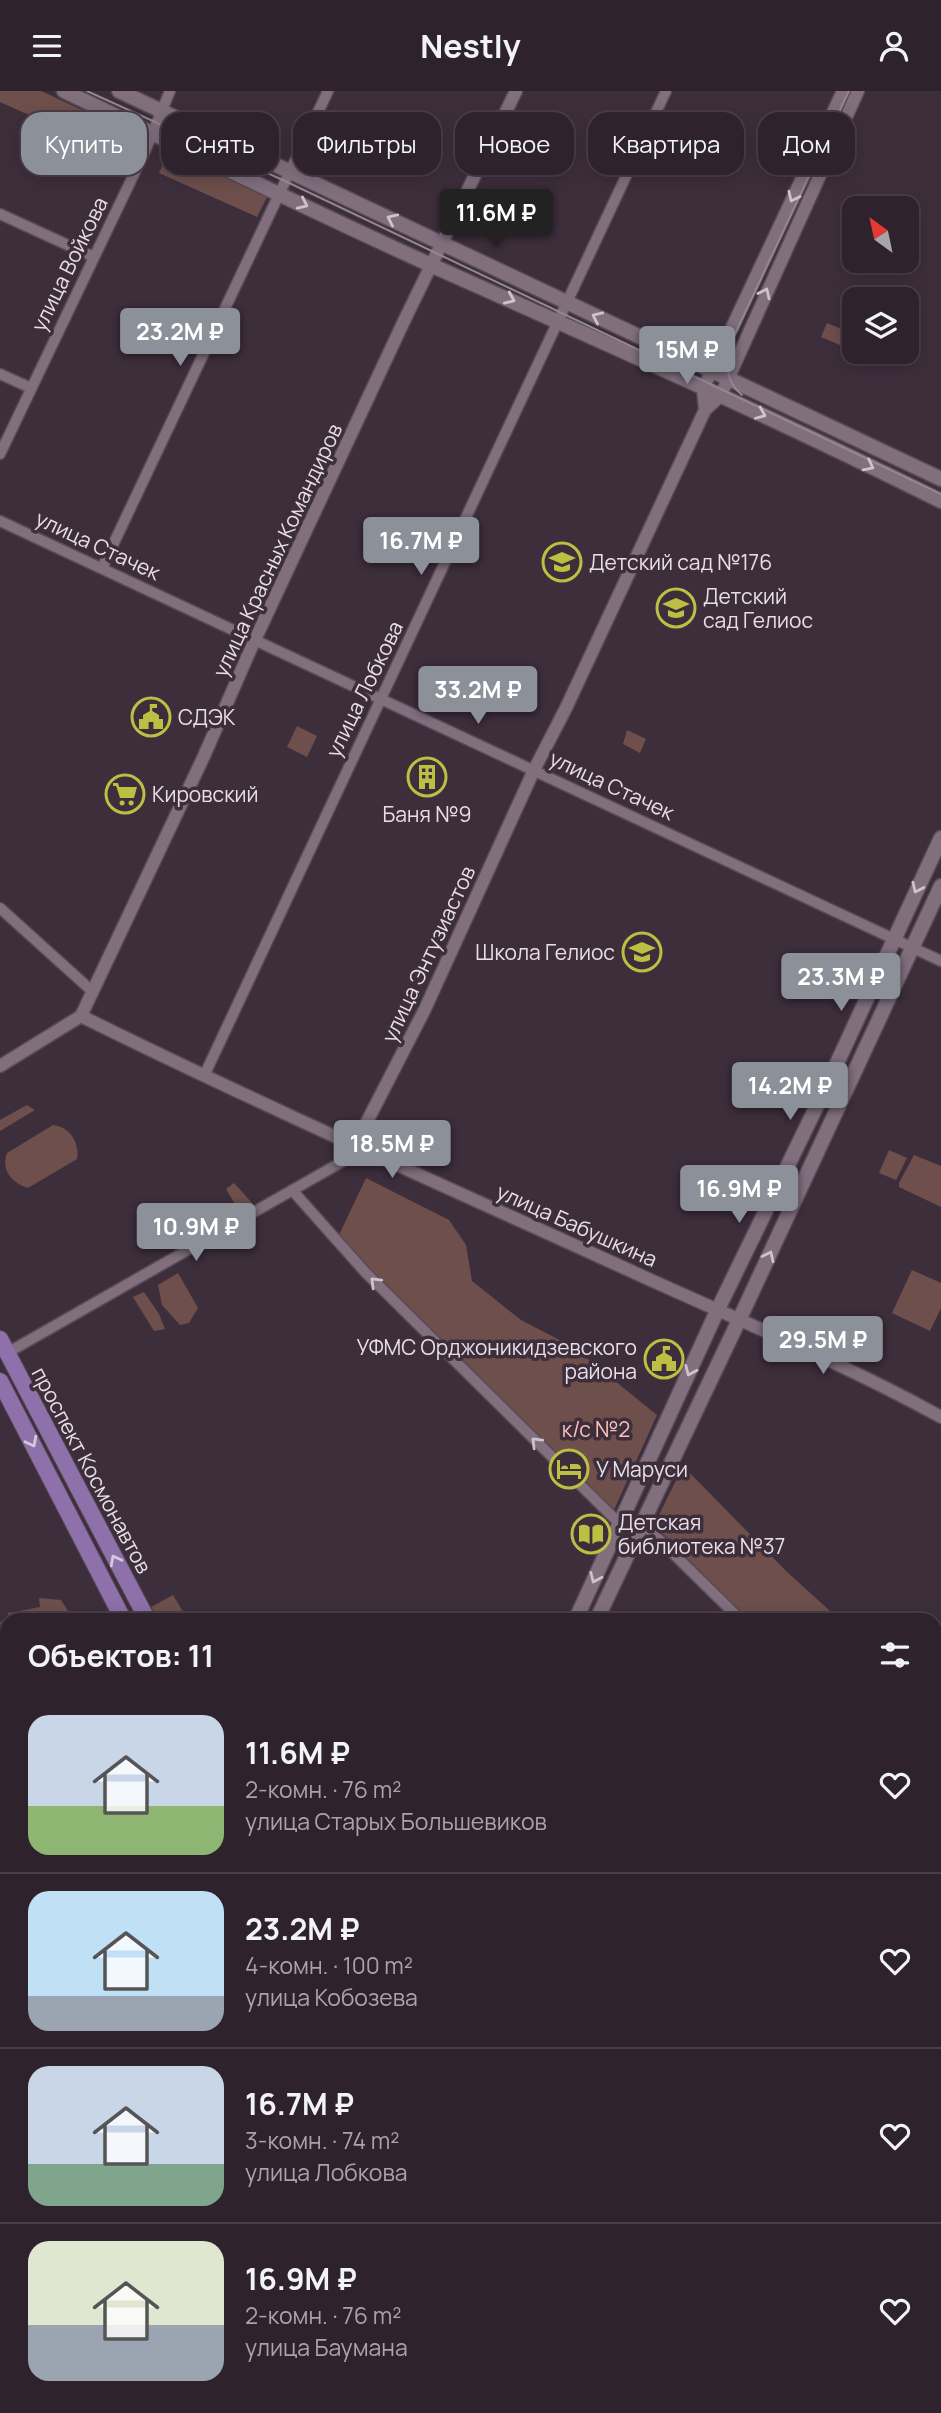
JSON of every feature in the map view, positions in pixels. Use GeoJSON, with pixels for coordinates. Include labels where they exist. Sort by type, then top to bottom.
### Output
{"type":"FeatureCollection","features":[{"type":"Feature","properties":{"kind":"main road"},"geometry":{"type":"LineString","coordinates":[[64,91],[431,264],[833,447],[941,501]]}},
{"type":"Feature","properties":{"kind":"main road"},"geometry":{"type":"LineString","coordinates":[[119,91],[941,479]]}},
{"type":"Feature","properties":{"kind":"main road"},"geometry":{"type":"LineString","coordinates":[[579,1613],[718,1308],[826,1087],[941,838]]}},
{"type":"Feature","properties":{"kind":"main road"},"geometry":{"type":"LineString","coordinates":[[600,1613],[941,885]]}},
{"type":"Feature","properties":{"kind":"main road","name":"проспект Космонавтов"},"geometry":{"type":"LineString","coordinates":[[4,1346],[144,1613]]}},
{"type":"Feature","properties":{"kind":"main road","name":"проспект Космонавтов"},"geometry":{"type":"LineString","coordinates":[[0,1381],[120,1613]]}},
{"type":"Feature","properties":{"kind":"street","name":"улица Войкова"},"geometry":{"type":"LineString","coordinates":[[0,454],[153,133],[170,91]]}},
{"type":"Feature","properties":{"kind":"street"},"geometry":{"type":"LineString","coordinates":[[102,568],[328,91]]}},
{"type":"Feature","properties":{"kind":"street","name":"улица Красных Командиров"},"geometry":{"type":"LineString","coordinates":[[81,1016],[431,264],[516,91]]}},
{"type":"Feature","properties":{"kind":"street","name":"улица Лобкова"},"geometry":{"type":"LineString","coordinates":[[205,1076],[666,91]]}},
{"type":"Feature","properties":{"kind":"street"},"geometry":{"type":"LineString","coordinates":[[705,410],[703,389],[843,91]]}},
{"type":"Feature","properties":{"kind":"street"},"geometry":{"type":"LineString","coordinates":[[705,410],[720,396],[859,91]]}},
{"type":"Feature","properties":{"kind":"street"},"geometry":{"type":"LineString","coordinates":[[0,213],[94,257]]}},
{"type":"Feature","properties":{"kind":"street"},"geometry":{"type":"LineString","coordinates":[[0,374],[31,388]]}},
{"type":"Feature","properties":{"kind":"street","name":"улица Энтузиастов"},"geometry":{"type":"LineString","coordinates":[[4,1346],[347,1159],[425,1009],[534,770],[566,708],[705,410]]}},
{"type":"Feature","properties":{"kind":"street","name":"улица Стачек"},"geometry":{"type":"LineString","coordinates":[[0,521],[941,961]]}},
{"type":"Feature","properties":{"kind":"street"},"geometry":{"type":"LineString","coordinates":[[0,908],[92,991]]}},
{"type":"Feature","properties":{"kind":"street"},"geometry":{"type":"LineString","coordinates":[[0,1066],[81,1016]]}},
{"type":"Feature","properties":{"kind":"street","name":"улица Бабушкина"},"geometry":{"type":"LineString","coordinates":[[81,1016],[355,1145],[740,1318],[941,1417]]}},
{"type":"Feature","properties":{"kind":"street"},"geometry":{"type":"LineString","coordinates":[[292,1190],[366,1273],[620,1524]]}},
{"type":"Feature","properties":{"kind":"street"},"geometry":{"type":"LineString","coordinates":[[642,1523],[734,1613]]}},
{"type":"Feature","properties":{"kind":"green space"},"geometry":{"type":"Polygon","coordinates":[[[0,91],[41,91],[86,112],[22,112],[0,102],[0,91]]]}},
{"type":"Feature","properties":{"kind":"green space"},"geometry":{"type":"Polygon","coordinates":[[[163,175],[228,175],[269,193],[257,217],[163,175]]]}},
{"type":"Feature","properties":{"kind":"green space"},"geometry":{"type":"Polygon","coordinates":[[[827,323],[842,329],[842,346],[821,337],[827,323]]]}},
{"type":"Feature","properties":{"kind":"green space"},"geometry":{"type":"Polygon","coordinates":[[[297,726],[317,736],[307,757],[287,747],[297,726]]]}},
{"type":"Feature","properties":{"kind":"green space"},"geometry":{"type":"Polygon","coordinates":[[[627,730],[646,739],[640,753],[623,744],[627,730]]]}},
{"type":"Feature","properties":{"kind":"green space"},"geometry":{"type":"Polygon","coordinates":[[[27,1105],[35,1110],[0,1131],[0,1120],[27,1105]]]}},
{"type":"Feature","properties":{"kind":"green space"},"geometry":{"type":"Polygon","coordinates":[[[53,1125],[69,1132],[77,1147],[77,1159],[28,1188],[17,1183],[9,1175],[5,1165],[7,1153],[53,1125]]]}},
{"type":"Feature","properties":{"kind":"green space"},"geometry":{"type":"Polygon","coordinates":[[[889,1150],[907,1158],[896,1180],[879,1173],[889,1150]]]}},
{"type":"Feature","properties":{"kind":"green space"},"geometry":{"type":"Polygon","coordinates":[[[914,1155],[941,1166],[941,1207],[899,1187],[914,1155]]]}},
{"type":"Feature","properties":{"kind":"green space","name":"к/с №2"},"geometry":{"type":"Polygon","coordinates":[[[366,1178],[449,1220],[466,1245],[472,1281],[521,1320],[573,1347],[657,1415],[614,1510],[609,1509],[338,1237],[366,1178]]]}},
{"type":"Feature","properties":{"kind":"green space"},"geometry":{"type":"Polygon","coordinates":[[[234,1183],[254,1205],[239,1211],[226,1189],[234,1183]]]}},
{"type":"Feature","properties":{"kind":"green space"},"geometry":{"type":"Polygon","coordinates":[[[912,1270],[941,1283],[941,1308],[930,1331],[892,1313],[912,1270]]]}},
{"type":"Feature","properties":{"kind":"green space"},"geometry":{"type":"Polygon","coordinates":[[[178,1273],[198,1308],[189,1323],[180,1325],[162,1305],[158,1285],[178,1273]]]}},
{"type":"Feature","properties":{"kind":"green space"},"geometry":{"type":"Polygon","coordinates":[[[144,1292],[159,1314],[165,1329],[154,1331],[133,1297],[144,1292]]]}},
{"type":"Feature","properties":{"kind":"green space"},"geometry":{"type":"Polygon","coordinates":[[[683,1466],[786,1571],[832,1613],[742,1613],[654,1525],[683,1466]]]}},
{"type":"Feature","properties":{"kind":"green space"},"geometry":{"type":"Polygon","coordinates":[[[173,1595],[184,1613],[155,1613],[151,1607],[173,1595]]]}},
{"type":"Feature","properties":{"kind":"green space"},"geometry":{"type":"Polygon","coordinates":[[[39,1598],[61,1600],[68,1611],[8,1613],[40,1607],[39,1598]]]}},
{"type":"Feature","properties":{"kind":"tram line"},"geometry":{"type":"LineString","coordinates":[[87,91],[285,181],[941,494]]}},
{"type":"Feature","properties":{"kind":"tram line"},"geometry":{"type":"LineString","coordinates":[[742,395],[733,385],[728,373],[729,347],[849,91]]}},
{"type":"Feature","properties":{"kind":"place","name":"Детский сад №176"},"geometry":{"type":"Point","coordinates":[562,562]}},
{"type":"Feature","properties":{"kind":"place","name":"Детский сад Гелиос"},"geometry":{"type":"Point","coordinates":[676,608]}},
{"type":"Feature","properties":{"kind":"place","name":"СДЭК"},"geometry":{"type":"Point","coordinates":[151,717]}},
{"type":"Feature","properties":{"kind":"place","name":"Баня №9"},"geometry":{"type":"Point","coordinates":[427,777]}},
{"type":"Feature","properties":{"kind":"place","name":"Кировский"},"geometry":{"type":"Point","coordinates":[125,794]}},
{"type":"Feature","properties":{"kind":"place","name":"Школа Гелиос"},"geometry":{"type":"Point","coordinates":[642,952]}},
{"type":"Feature","properties":{"kind":"place","name":"УФМС Орджоникидзевского района"},"geometry":{"type":"Point","coordinates":[664,1359]}},
{"type":"Feature","properties":{"kind":"place","name":"У Маруси"},"geometry":{"type":"Point","coordinates":[569,1469]}},
{"type":"Feature","properties":{"kind":"place","name":"Детская библиотека №37"},"geometry":{"type":"Point","coordinates":[591,1534]}}]}
